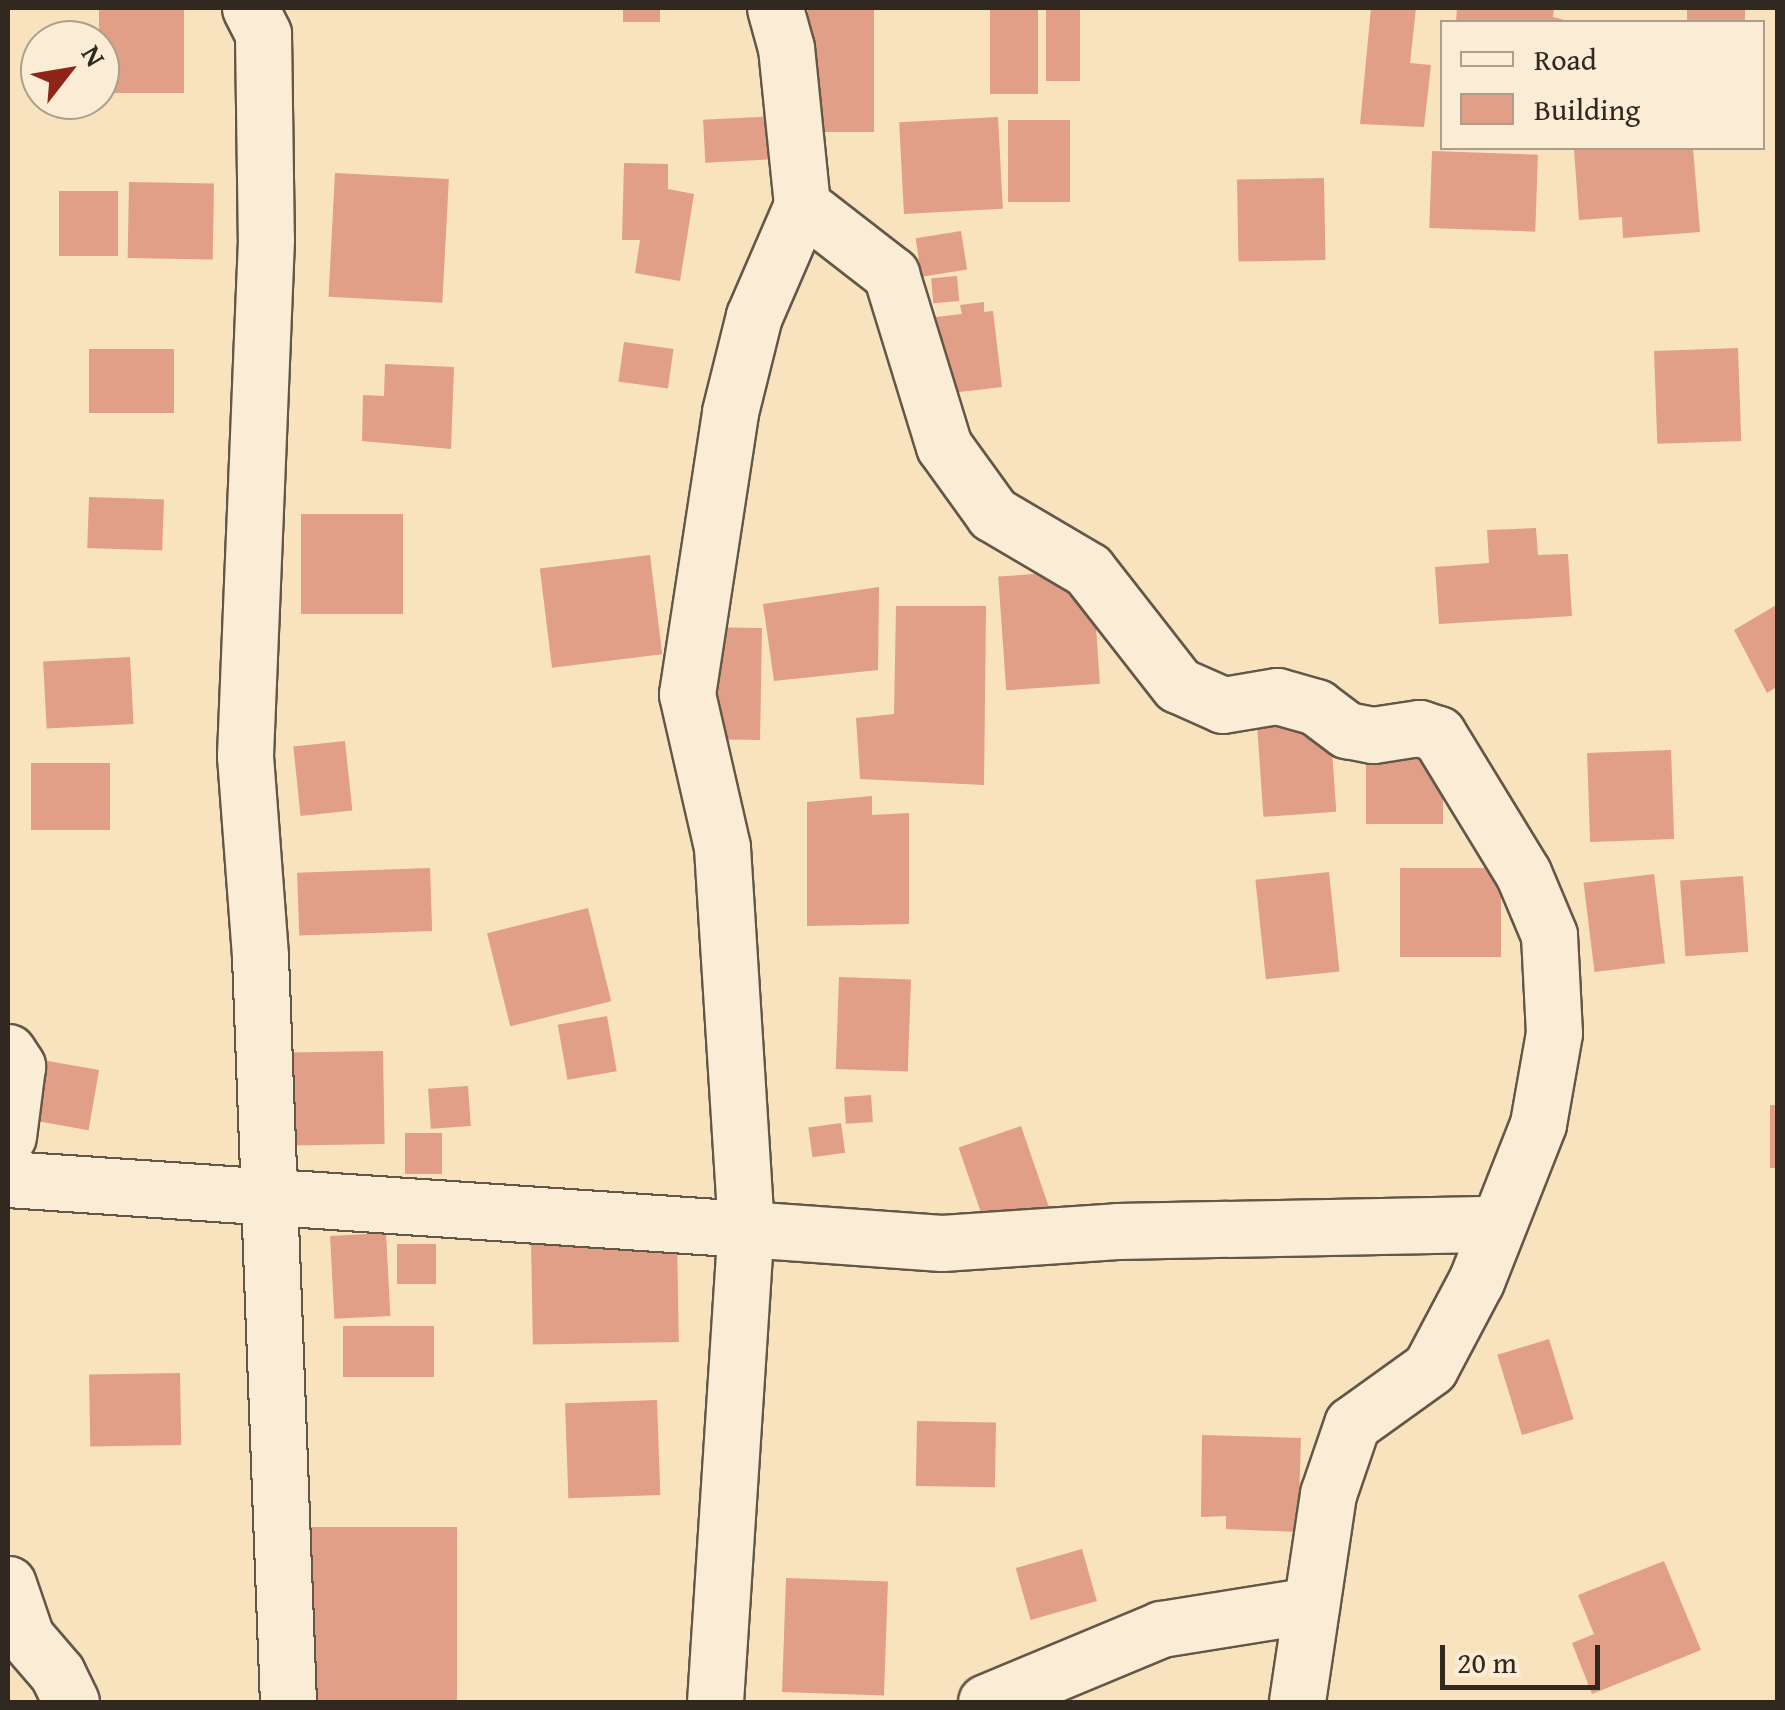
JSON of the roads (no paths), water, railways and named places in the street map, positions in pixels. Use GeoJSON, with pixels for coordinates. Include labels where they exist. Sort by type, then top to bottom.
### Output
{"type":"FeatureCollection","features":[{"type":"Feature","properties":{"kind":"street"},"geometry":{"type":"LineString","coordinates":[[250,8],[263,34],[266,239],[245,756],[288,1702]]}},
{"type":"Feature","properties":{"kind":"street"},"geometry":{"type":"LineString","coordinates":[[715,1702],[746,1230],[722,847],[687,694],[735,393],[754,316],[802,204],[786,48],[776,8]]}},
{"type":"Feature","properties":{"kind":"street"},"geometry":{"type":"LineString","coordinates":[[802,204],[890,274],[944,446],[993,514],[1088,570],[1178,685],[1223,705],[1277,696],[1316,706],[1347,730],[1373,735],[1418,728],[1450,746],[1523,873],[1549,935],[1554,1034],[1538,1124],[1430,1368],[1352,1424],[1328,1494],[1298,1702]]}},
{"type":"Feature","properties":{"kind":"street"},"geometry":{"type":"LineString","coordinates":[[8,1052],[17,1066],[8,1136]]}},
{"type":"Feature","properties":{"kind":"street"},"geometry":{"type":"LineString","coordinates":[[8,1178],[268,1201],[942,1243],[1117,1231],[1497,1224]]}},
{"type":"Feature","properties":{"kind":"street"},"geometry":{"type":"LineString","coordinates":[[8,1584],[26,1637],[71,1702]]}},
{"type":"Feature","properties":{"kind":"street"},"geometry":{"type":"LineString","coordinates":[[986,1702],[1161,1628],[1311,1606]]}}]}
